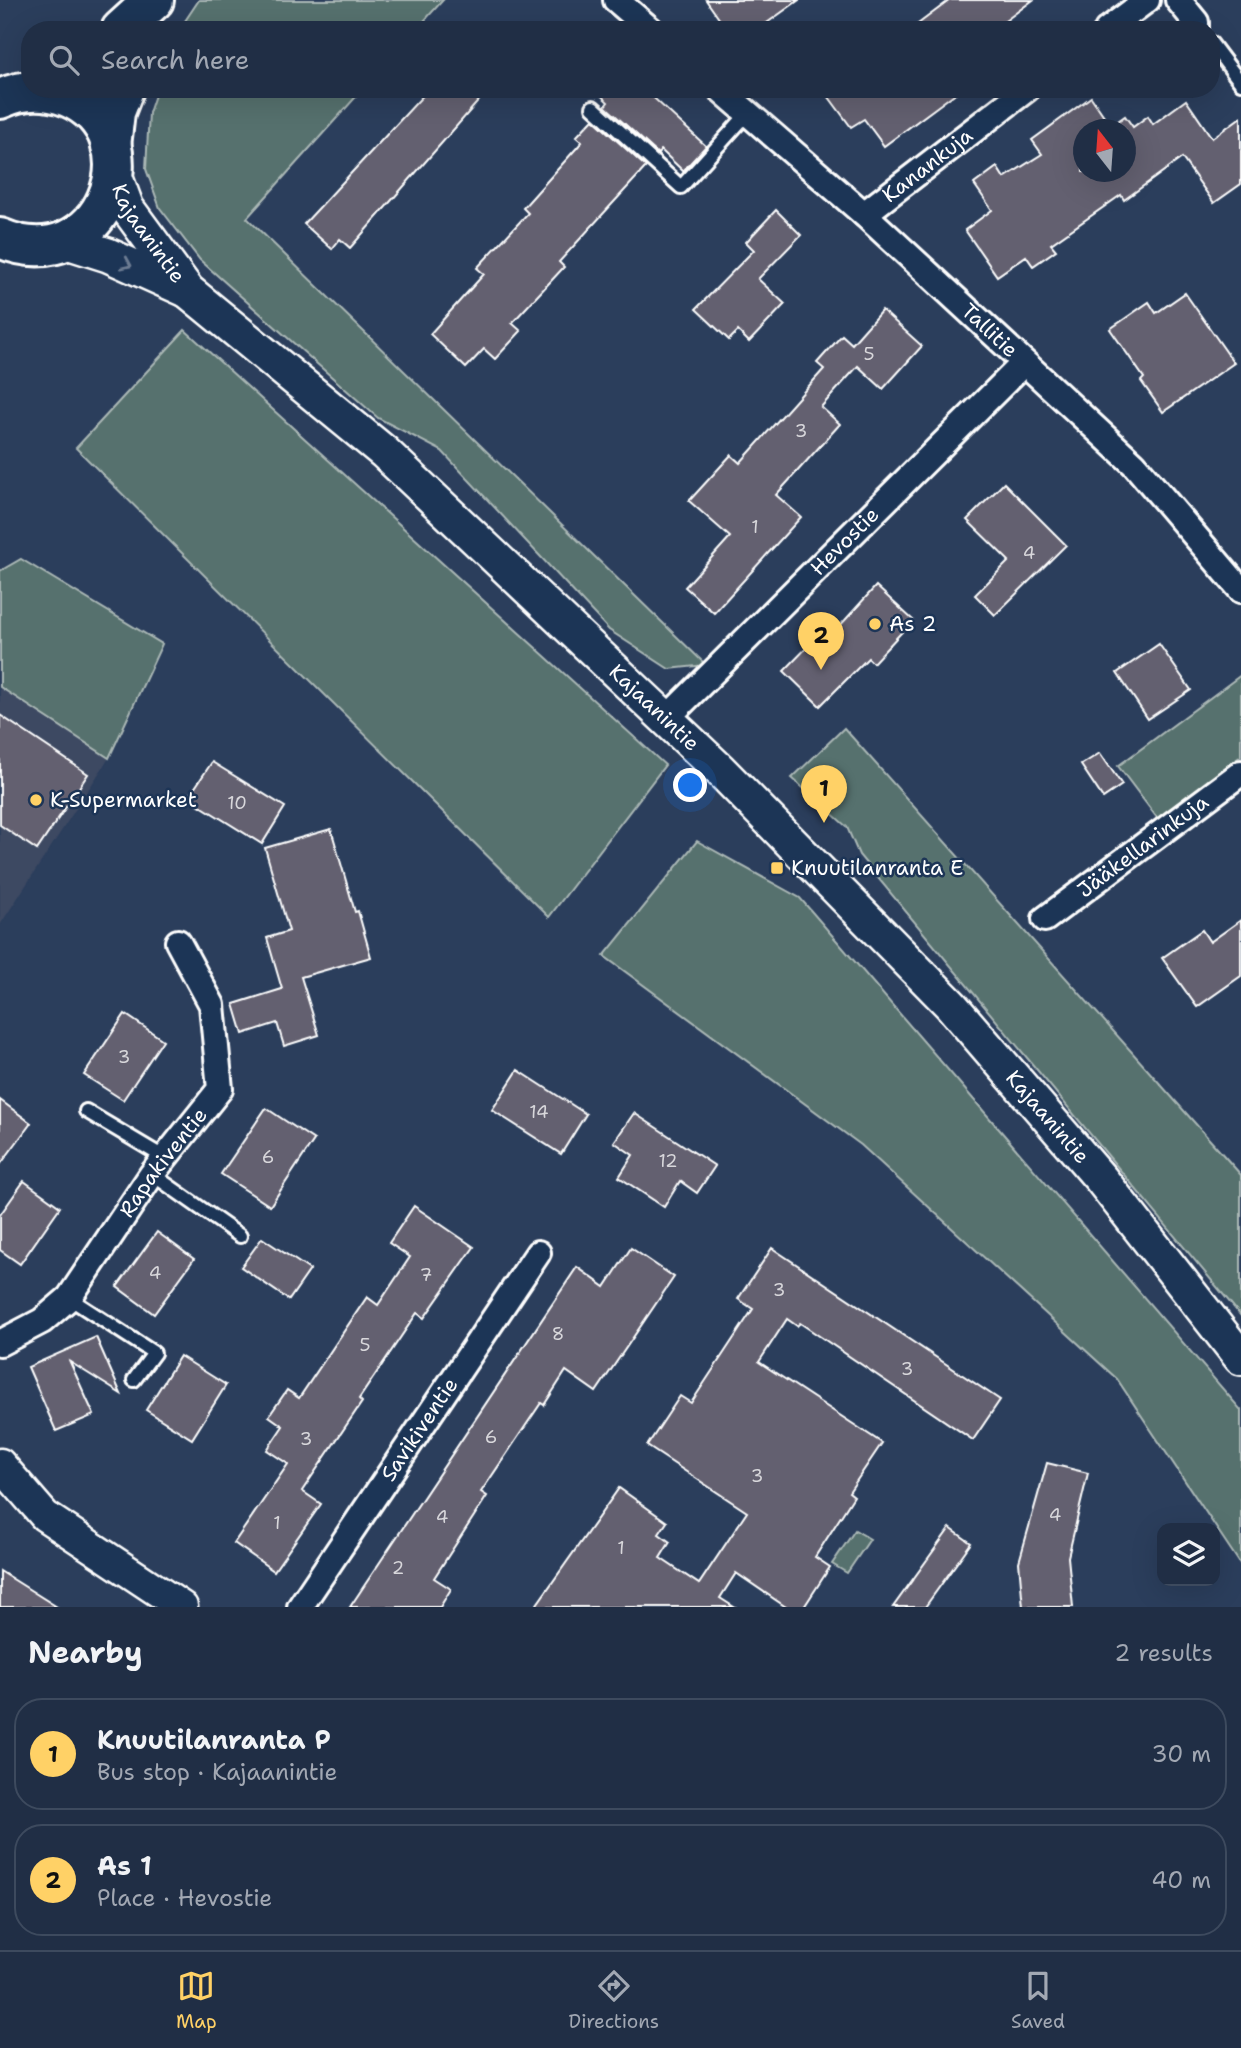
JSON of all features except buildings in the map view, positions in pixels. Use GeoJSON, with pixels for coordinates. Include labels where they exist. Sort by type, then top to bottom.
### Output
{"type":"FeatureCollection","features":[{"type":"Feature","properties":{"kind":"main road"},"geometry":{"type":"LineString","coordinates":[[132,21],[157,0]]}},
{"type":"Feature","properties":{"kind":"main road"},"geometry":{"type":"LineString","coordinates":[[150,21],[157,0]]}},
{"type":"Feature","properties":{"kind":"main road"},"geometry":{"type":"LineString","coordinates":[[69,98],[86,108],[97,119],[113,160]]}},
{"type":"Feature","properties":{"kind":"main road"},"geometry":{"type":"LineString","coordinates":[[8,248],[64,242],[78,234],[99,214],[112,188],[114,112],[120,98]]}},
{"type":"Feature","properties":{"kind":"main road","name":"Kajaanintie"},"geometry":{"type":"LineString","coordinates":[[113,160],[127,208],[188,291],[384,452],[729,780],[951,1005],[1101,1179],[1241,1358]]}},
{"type":"Feature","properties":{"kind":"main road","name":"Kajaanintie"},"geometry":{"type":"LineString","coordinates":[[64,242],[107,256],[188,291]]}},
{"type":"Feature","properties":{"kind":"street"},"geometry":{"type":"LineString","coordinates":[[616,0],[640,21]]}},
{"type":"Feature","properties":{"kind":"street"},"geometry":{"type":"LineString","coordinates":[[1119,21],[1147,0]]}},
{"type":"Feature","properties":{"kind":"street"},"geometry":{"type":"LineString","coordinates":[[1178,0],[1194,21]]}},
{"type":"Feature","properties":{"kind":"street","name":"Tallitie"},"geometry":{"type":"LineString","coordinates":[[730,98],[864,214],[1134,464],[1241,590]]}},
{"type":"Feature","properties":{"kind":"street","name":"Kanankuja"},"geometry":{"type":"LineString","coordinates":[[864,214],[1015,98]]}},
{"type":"Feature","properties":{"kind":"street","name":"Hevostie"},"geometry":{"type":"LineString","coordinates":[[666,719],[1023,364]]}},
{"type":"Feature","properties":{"kind":"street","name":"Jääkellarinkuja"},"geometry":{"type":"LineString","coordinates":[[1045,919],[1241,773]]}},
{"type":"Feature","properties":{"kind":"street","name":"Rapakiventie"},"geometry":{"type":"LineString","coordinates":[[0,1343],[42,1321],[69,1298],[159,1166],[220,1088],[212,1005],[178,942]]}},
{"type":"Feature","properties":{"kind":"street","name":"Savikiventie"},"geometry":{"type":"LineString","coordinates":[[300,1607],[538,1253]]}},
{"type":"Feature","properties":{"kind":"street"},"geometry":{"type":"LineString","coordinates":[[0,1464],[45,1516],[182,1607]]}},
{"type":"Feature","properties":{"kind":"lane"},"geometry":{"type":"LineString","coordinates":[[1220,55],[1241,83]]}},
{"type":"Feature","properties":{"kind":"lane"},"geometry":{"type":"LineString","coordinates":[[593,107],[681,187],[748,113]]}},
{"type":"Feature","properties":{"kind":"lane"},"geometry":{"type":"LineString","coordinates":[[86,1111],[159,1166],[240,1236]]}},
{"type":"Feature","properties":{"kind":"lane"},"geometry":{"type":"LineString","coordinates":[[69,1298],[154,1353],[134,1380]]}},
{"type":"Feature","properties":{"kind":"shaded area"},"geometry":{"type":"Polygon","coordinates":[[[0,687],[109,758],[0,925],[0,687]]]}},
{"type":"Feature","properties":{"kind":"green space"},"geometry":{"type":"Polygon","coordinates":[[[199,0],[443,0],[424,21],[185,21],[199,0]]]}},
{"type":"Feature","properties":{"kind":"green space"},"geometry":{"type":"Polygon","coordinates":[[[154,98],[355,98],[247,218],[706,665],[669,669],[609,630],[442,451],[378,418],[200,260],[160,208],[146,169],[149,113],[154,98]]]}},
{"type":"Feature","properties":{"kind":"green space"},"geometry":{"type":"Polygon","coordinates":[[[185,330],[665,765],[549,917],[76,448],[185,330]]]}},
{"type":"Feature","properties":{"kind":"green space"},"geometry":{"type":"Polygon","coordinates":[[[21,559],[162,644],[109,758],[0,687],[0,571],[21,559]]]}},
{"type":"Feature","properties":{"kind":"green space"},"geometry":{"type":"Polygon","coordinates":[[[1241,675],[1241,756],[1158,819],[1118,766],[1241,675]]]}},
{"type":"Feature","properties":{"kind":"green space"},"geometry":{"type":"Polygon","coordinates":[[[844,728],[1241,1175],[1241,1316],[859,855],[847,827],[792,778],[844,728]]]}},
{"type":"Feature","properties":{"kind":"green space"},"geometry":{"type":"Polygon","coordinates":[[[697,841],[800,898],[1241,1410],[1241,1565],[1220,1534],[1220,1523],[1213,1523],[1117,1379],[861,1145],[604,956],[697,841]]]}},
{"type":"Feature","properties":{"kind":"green space"},"geometry":{"type":"Polygon","coordinates":[[[855,1530],[870,1539],[847,1573],[832,1564],[855,1530]]]}},
{"type":"Feature","properties":{"kind":"place","name":"As 2"},"geometry":{"type":"Point","coordinates":[875,624]}},
{"type":"Feature","properties":{"kind":"place","name":"As 1"},"geometry":{"type":"Point","coordinates":[821,670]}},
{"type":"Feature","properties":{"kind":"place","name":"K-Supermarket"},"geometry":{"type":"Point","coordinates":[36,800]}},
{"type":"Feature","properties":{"kind":"place","name":"Knuutilanranta P"},"geometry":{"type":"Point","coordinates":[824,823]}},
{"type":"Feature","properties":{"kind":"place","name":"Knuutilanranta E"},"geometry":{"type":"Point","coordinates":[777,868]}}]}
